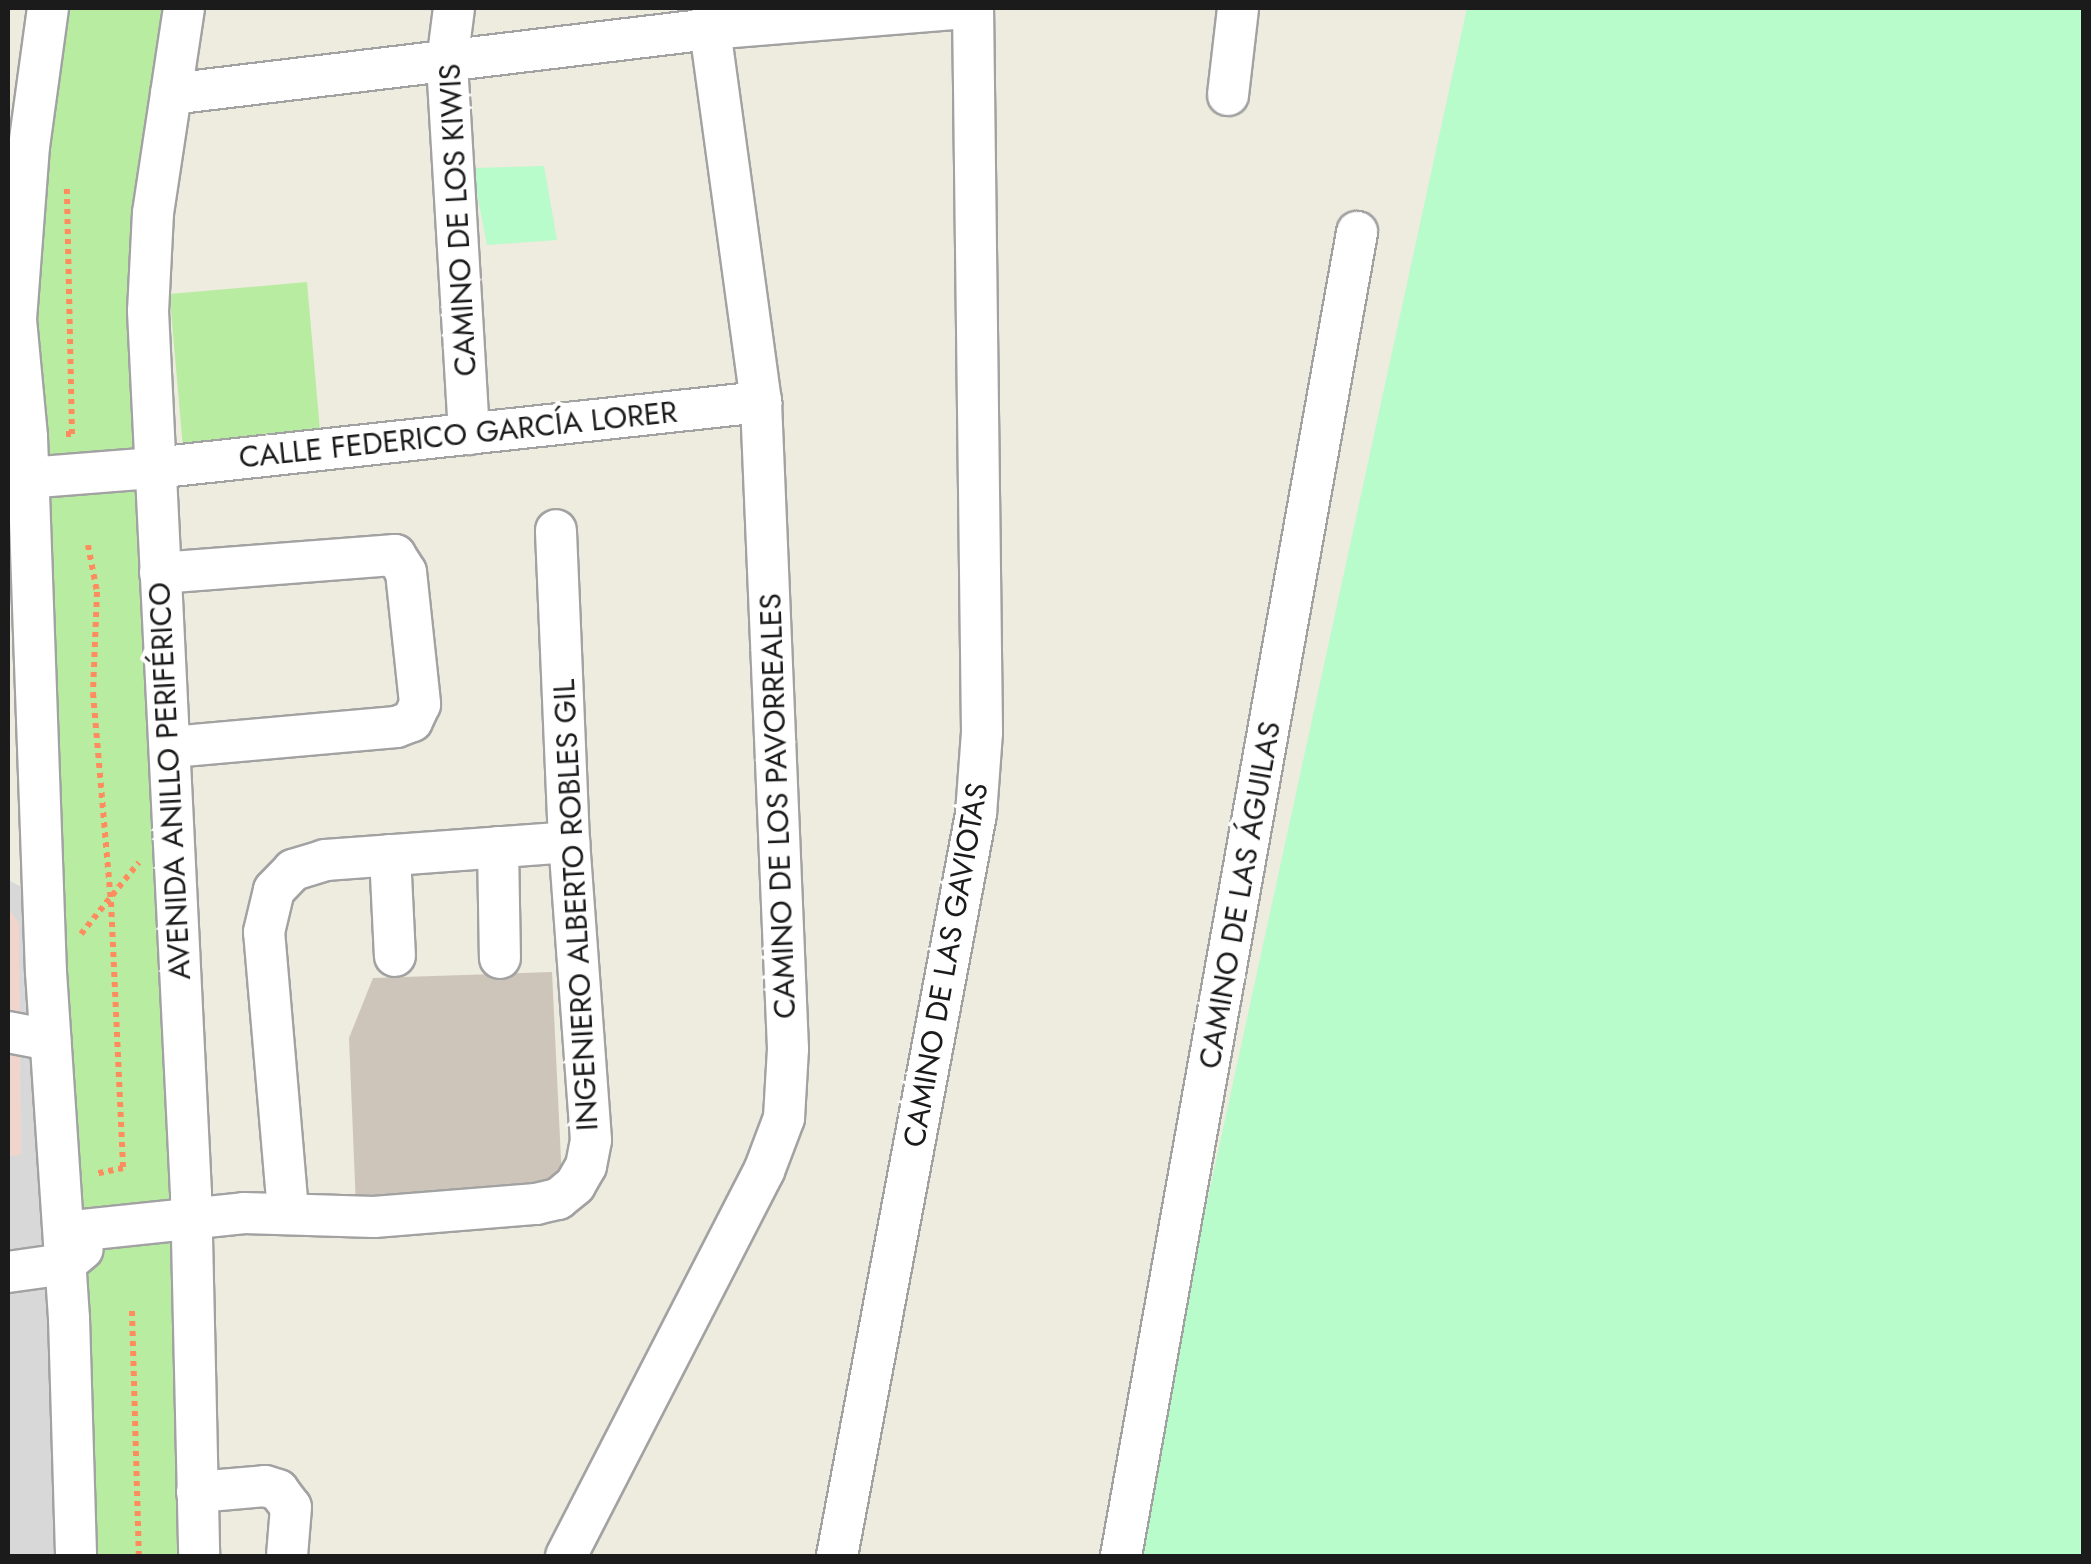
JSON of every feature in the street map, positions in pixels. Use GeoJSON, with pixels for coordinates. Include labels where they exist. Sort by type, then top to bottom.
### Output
{"type":"FeatureCollection","features":[{"type":"Feature","properties":{"kind":"street"},"geometry":{"type":"LineString","coordinates":[[48,8],[18,143],[16,320],[23,470],[23,791],[44,896],[63,1219],[76,1556]]}},
{"type":"Feature","properties":{"kind":"street","name":"AVENIDA ANILLO PERIFÉRICO"},"geometry":{"type":"LineString","coordinates":[[184,8],[153,213],[148,311],[172,746],[191,1206],[199,1556]]}},
{"type":"Feature","properties":{"kind":"street","name":"CAMINO DE LOS KIWIS"},"geometry":{"type":"LineString","coordinates":[[454,8],[447,63],[469,434]]}},
{"type":"Feature","properties":{"kind":"street"},"geometry":{"type":"LineString","coordinates":[[170,94],[447,63],[712,18],[964,8]]}},
{"type":"Feature","properties":{"kind":"street","name":"CAMINO DE LAS GAVIOTAS"},"geometry":{"type":"LineString","coordinates":[[838,1556],[976,814],[982,732],[972,8]]}},
{"type":"Feature","properties":{"kind":"street"},"geometry":{"type":"LineString","coordinates":[[1228,95],[1238,8]]}},
{"type":"Feature","properties":{"kind":"street","name":"CAMINO DE LOS PAVORREALES"},"geometry":{"type":"LineString","coordinates":[[566,1556],[764,1172],[784,1118],[788,1049],[762,402],[712,18]]}},
{"type":"Feature","properties":{"kind":"street","name":"CAMINO DE LAS ÁGUILAS"},"geometry":{"type":"LineString","coordinates":[[1120,1556],[1357,232]]}},
{"type":"Feature","properties":{"kind":"street","name":"CALLE FEDERICO GARCÍA LORER"},"geometry":{"type":"LineString","coordinates":[[23,470],[154,467],[762,402]]}},
{"type":"Feature","properties":{"kind":"street","name":"INGENIERO ALBERTO ROBLES GIL"},"geometry":{"type":"LineString","coordinates":[[8,1272],[63,1219],[191,1206],[374,1217],[536,1204],[558,1199],[575,1186],[586,1166],[591,1140],[569,842],[556,530]]}},
{"type":"Feature","properties":{"kind":"street"},"geometry":{"type":"LineString","coordinates":[[160,573],[395,556],[406,572],[420,704],[412,721],[396,727],[172,746]]}},
{"type":"Feature","properties":{"kind":"street"},"geometry":{"type":"LineString","coordinates":[[288,1211],[264,932],[274,890],[293,870],[325,860],[569,842]]}},
{"type":"Feature","properties":{"kind":"street"},"geometry":{"type":"LineString","coordinates":[[498,847],[500,958]]}},
{"type":"Feature","properties":{"kind":"street"},"geometry":{"type":"LineString","coordinates":[[390,856],[395,956]]}},
{"type":"Feature","properties":{"kind":"street"},"geometry":{"type":"LineString","coordinates":[[8,871],[44,896]]}},
{"type":"Feature","properties":{"kind":"street"},"geometry":{"type":"LineString","coordinates":[[8,1032],[50,1040]]}},
{"type":"Feature","properties":{"kind":"street"},"geometry":{"type":"LineString","coordinates":[[63,1219],[105,1240],[144,1239],[191,1259]]}},
{"type":"Feature","properties":{"kind":"street"},"geometry":{"type":"LineString","coordinates":[[197,1492],[278,1490],[291,1507],[287,1556]]}},
{"type":"Feature","properties":{"kind":"path"},"geometry":{"type":"LineString","coordinates":[[23,470],[72,434],[66,166]]}},
{"type":"Feature","properties":{"kind":"path"},"geometry":{"type":"LineString","coordinates":[[63,1219],[123,1168],[111,902],[93,693],[97,592],[88,544]]}},
{"type":"Feature","properties":{"kind":"path"},"geometry":{"type":"LineString","coordinates":[[132,1311],[139,1556]]}},
{"type":"Feature","properties":{"kind":"shaded area"},"geometry":{"type":"Polygon","coordinates":[[[111,853],[101,1556],[8,1556],[8,880],[37,895],[111,853]]]}},
{"type":"Feature","properties":{"kind":"shaded area"},"geometry":{"type":"Polygon","coordinates":[[[8,908],[19,923],[21,1155],[8,1156],[8,908]]]}},
{"type":"Feature","properties":{"kind":"green space"},"geometry":{"type":"Polygon","coordinates":[[[64,8],[171,8],[140,190],[185,1556],[90,1556],[48,501],[32,277],[64,8]]]}},
{"type":"Feature","properties":{"kind":"green space"},"geometry":{"type":"Polygon","coordinates":[[[1467,8],[2083,8],[2083,1556],[1130,1556],[1467,8]]]}},
{"type":"Feature","properties":{"kind":"green space"},"geometry":{"type":"Polygon","coordinates":[[[544,166],[557,240],[487,245],[472,168],[544,166]]]}},
{"type":"Feature","properties":{"kind":"green space"},"geometry":{"type":"Polygon","coordinates":[[[307,282],[320,433],[183,445],[170,294],[307,282]]]}},
{"type":"Feature","properties":{"kind":"building"},"geometry":{"type":"Polygon","coordinates":[[[552,972],[562,1181],[356,1207],[349,1038],[373,978],[552,972]]]}}]}
